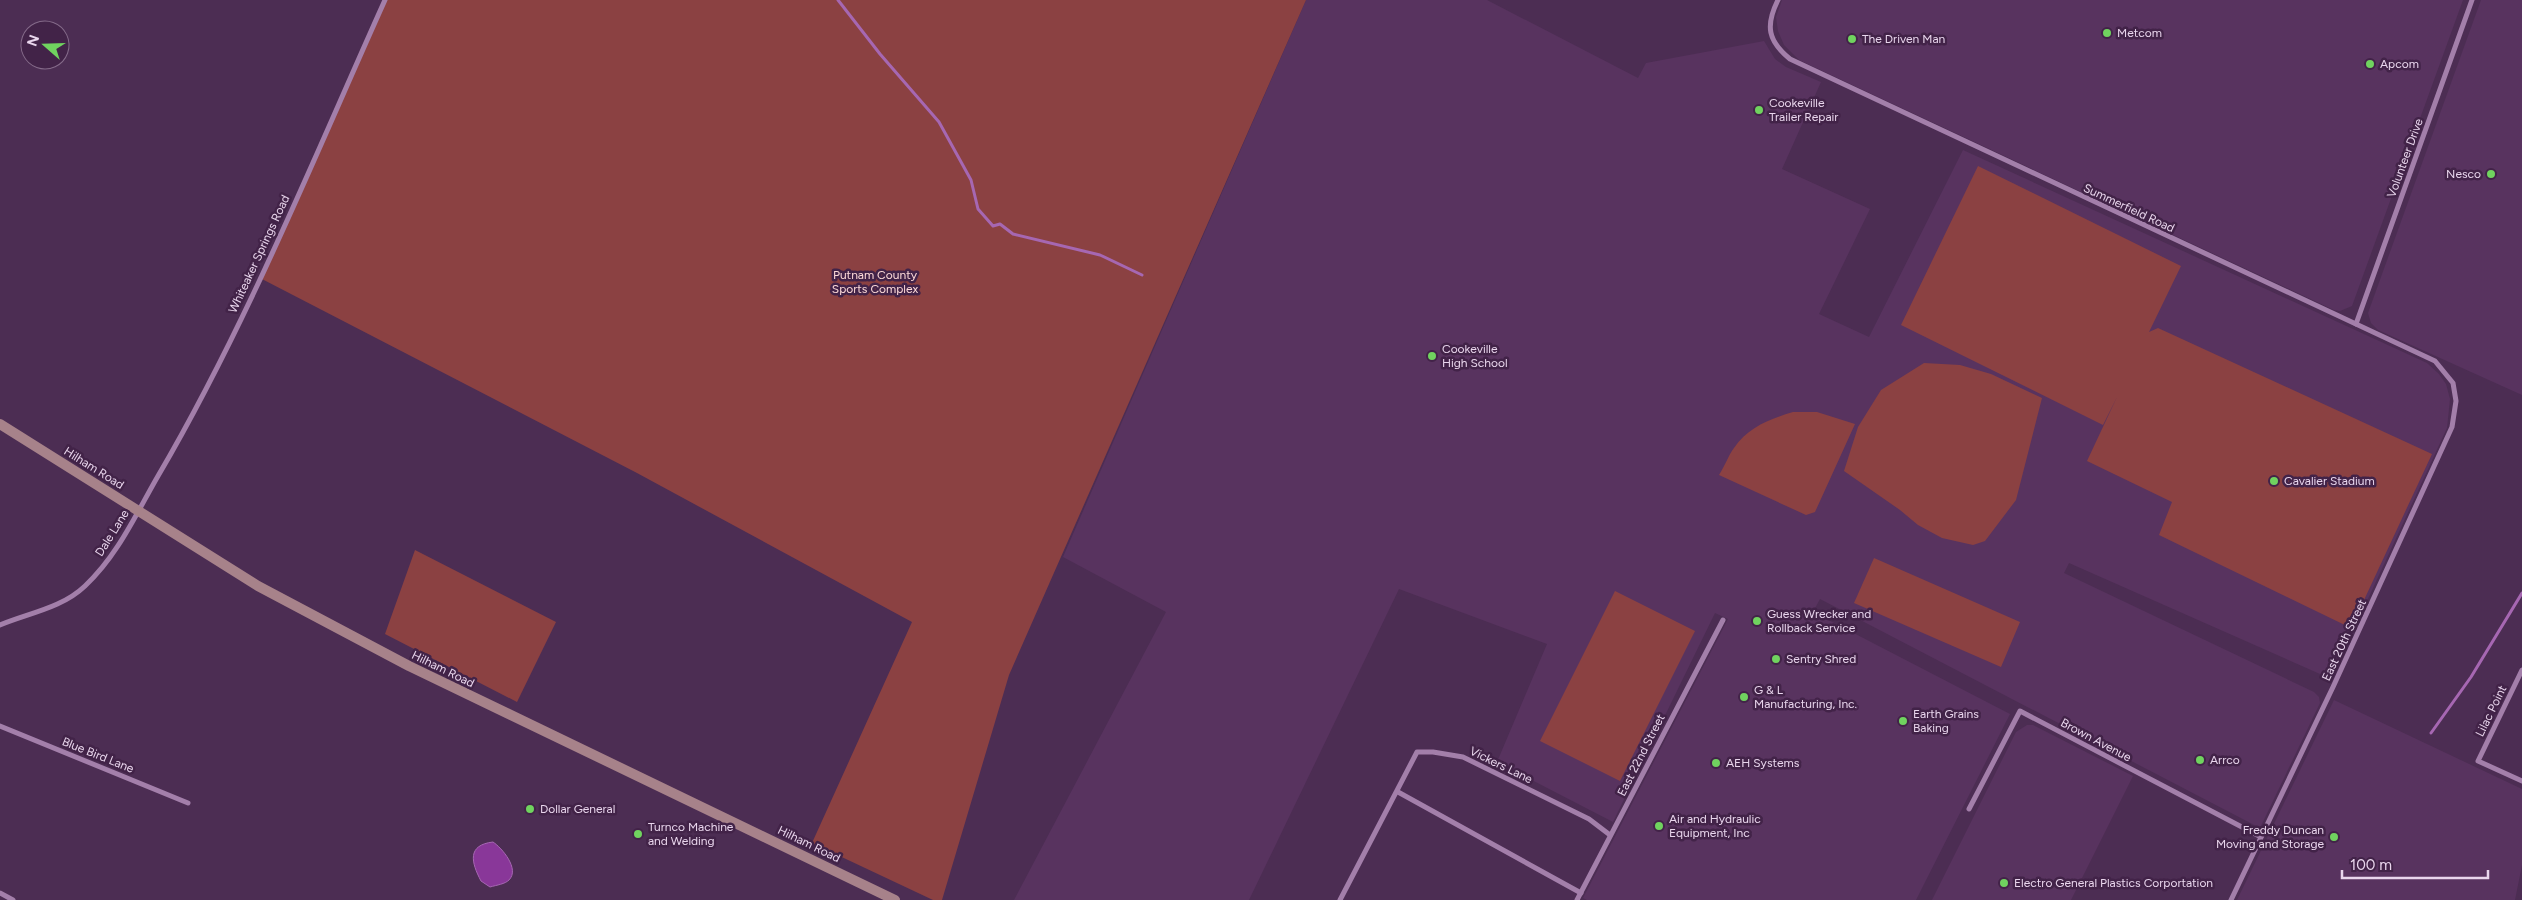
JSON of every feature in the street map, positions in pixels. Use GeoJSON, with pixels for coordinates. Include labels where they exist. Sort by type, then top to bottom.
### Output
{"type":"FeatureCollection","features":[{"type":"Feature","properties":{"kind":"main road","name":"Hilham Road"},"geometry":{"type":"LineString","coordinates":[[0,424],[258,586],[409,666],[895,900]]}},
{"type":"Feature","properties":{"kind":"street","name":"Whiteaker Springs Road"},"geometry":{"type":"LineString","coordinates":[[138,510],[185,429],[260,278],[385,0]]}},
{"type":"Feature","properties":{"kind":"street","name":"Summerfield Road"},"geometry":{"type":"LineString","coordinates":[[1778,0],[1770,24],[1771,37],[1778,49],[1790,60],[2435,361],[2453,383]]}},
{"type":"Feature","properties":{"kind":"street","name":"Volunteer Drive"},"geometry":{"type":"LineString","coordinates":[[2356,324],[2472,0]]}},
{"type":"Feature","properties":{"kind":"street","name":"East 20th Street"},"geometry":{"type":"LineString","coordinates":[[2231,900],[2333,687],[2452,427],[2456,401],[2453,383]]}},
{"type":"Feature","properties":{"kind":"street","name":"Dale Lane"},"geometry":{"type":"LineString","coordinates":[[0,625],[49,609],[84,587],[113,556],[138,510]]}},
{"type":"Feature","properties":{"kind":"street","name":"East 22nd Street"},"geometry":{"type":"LineString","coordinates":[[1577,900],[1723,620]]}},
{"type":"Feature","properties":{"kind":"street","name":"Lilac Point"},"geometry":{"type":"LineString","coordinates":[[2522,670],[2478,761],[2522,781]]}},
{"type":"Feature","properties":{"kind":"street","name":"Brown Avenue"},"geometry":{"type":"LineString","coordinates":[[1970,809],[2020,711],[2261,837]]}},
{"type":"Feature","properties":{"kind":"street","name":"Blue Bird Lane"},"geometry":{"type":"LineString","coordinates":[[0,726],[188,803]]}},
{"type":"Feature","properties":{"kind":"street","name":"Vickers Lane"},"geometry":{"type":"LineString","coordinates":[[1340,900],[1418,752],[1463,756],[1589,819],[1610,836]]}},
{"type":"Feature","properties":{"kind":"street"},"geometry":{"type":"LineString","coordinates":[[1398,792],[1581,893]]}},
{"type":"Feature","properties":{"kind":"street"},"geometry":{"type":"LineString","coordinates":[[0,893],[13,900]]}},
{"type":"Feature","properties":{"kind":"shaded area","name":"Cookeville High School"},"geometry":{"type":"Polygon","coordinates":[[[1306,0],[1487,0],[1638,78],[1646,63],[1764,41],[1775,59],[1786,67],[1821,82],[1782,169],[1870,209],[1819,314],[1869,337],[1963,150],[2427,363],[2439,374],[2446,384],[2450,399],[2447,428],[2336,668],[2320,674],[2069,563],[2064,573],[2314,692],[2319,697],[2320,703],[2260,828],[1820,599],[1813,612],[2010,714],[1916,900],[1587,900],[1583,898],[1728,619],[1715,613],[1613,822],[1497,762],[1547,644],[1399,589],[1249,900],[1014,900],[1166,612],[1063,557],[1306,0]]]}},
{"type":"Feature","properties":{"kind":"shaded area"},"geometry":{"type":"Polygon","coordinates":[[[1782,0],[2463,0],[2352,306],[2340,311],[2334,310],[1799,60],[1784,45],[1778,31],[1776,17],[1782,0]]]}},
{"type":"Feature","properties":{"kind":"shaded area"},"geometry":{"type":"Polygon","coordinates":[[[2481,0],[2522,0],[2522,395],[2378,330],[2371,323],[2368,313],[2481,0]]]}},
{"type":"Feature","properties":{"kind":"shaded area"},"geometry":{"type":"Polygon","coordinates":[[[2334,700],[2522,789],[2522,865],[2515,900],[2237,900],[2334,700]]]}},
{"type":"Feature","properties":{"kind":"shaded area"},"geometry":{"type":"Polygon","coordinates":[[[2027,725],[2033,725],[2133,776],[2071,900],[1932,900],[2016,732],[2027,725]]]}},
{"type":"Feature","properties":{"kind":"shaded area"},"geometry":{"type":"Polygon","coordinates":[[[493,842],[508,859],[512,875],[509,880],[490,887],[481,881],[475,867],[474,856],[475,851],[479,847],[493,842]]]}},
{"type":"Feature","properties":{"kind":"green space","name":"Putnam County Sports Complex"},"geometry":{"type":"Polygon","coordinates":[[[385,0],[1306,0],[1009,675],[942,900],[933,900],[812,843],[912,622],[637,473],[260,278],[385,0]]]}},
{"type":"Feature","properties":{"kind":"green space"},"geometry":{"type":"Polygon","coordinates":[[[1978,166],[2181,266],[2149,332],[2158,328],[2432,454],[2351,628],[2159,535],[2172,502],[2087,461],[2117,397],[2103,425],[1901,325],[1978,166]]]}},
{"type":"Feature","properties":{"kind":"green space"},"geometry":{"type":"Polygon","coordinates":[[[1924,363],[1960,365],[1991,374],[2042,398],[2016,500],[1985,541],[1973,545],[1942,538],[1918,525],[1900,510],[1844,471],[1858,427],[1881,390],[1924,363]]]}},
{"type":"Feature","properties":{"kind":"green space"},"geometry":{"type":"Polygon","coordinates":[[[1793,412],[1817,412],[1855,424],[1815,512],[1806,515],[1719,475],[1732,451],[1746,434],[1768,421],[1793,412]]]}},
{"type":"Feature","properties":{"kind":"green space"},"geometry":{"type":"Polygon","coordinates":[[[415,550],[556,622],[517,702],[385,634],[415,550]]]}},
{"type":"Feature","properties":{"kind":"green space"},"geometry":{"type":"Polygon","coordinates":[[[1874,558],[2020,622],[2001,667],[1854,603],[1874,558]]]}},
{"type":"Feature","properties":{"kind":"green space"},"geometry":{"type":"Polygon","coordinates":[[[1615,591],[1695,631],[1620,781],[1540,741],[1615,591]]]}},
{"type":"Feature","properties":{"kind":"waterway"},"geometry":{"type":"LineString","coordinates":[[838,0],[880,54],[939,122],[971,180],[978,209],[993,226],[1000,224],[1013,234],[1100,255],[1142,275]]}},
{"type":"Feature","properties":{"kind":"waterway"},"geometry":{"type":"LineString","coordinates":[[2431,733],[2471,677],[2522,593]]}},
{"type":"Feature","properties":{"kind":"place","name":"Metcom"},"geometry":{"type":"Point","coordinates":[2107,33]}},
{"type":"Feature","properties":{"kind":"place","name":"The Driven Man"},"geometry":{"type":"Point","coordinates":[1852,39]}},
{"type":"Feature","properties":{"kind":"place","name":"Apcom"},"geometry":{"type":"Point","coordinates":[2370,64]}},
{"type":"Feature","properties":{"kind":"place","name":"Cookeville Trailer Repair"},"geometry":{"type":"Point","coordinates":[1759,110]}},
{"type":"Feature","properties":{"kind":"place","name":"Nesco"},"geometry":{"type":"Point","coordinates":[2491,174]}},
{"type":"Feature","properties":{"kind":"place","name":"Cookeville High School"},"geometry":{"type":"Point","coordinates":[1432,356]}},
{"type":"Feature","properties":{"kind":"place","name":"Cavalier Stadium"},"geometry":{"type":"Point","coordinates":[2274,481]}},
{"type":"Feature","properties":{"kind":"place","name":"Guess Wrecker and Rollback Service"},"geometry":{"type":"Point","coordinates":[1757,621]}},
{"type":"Feature","properties":{"kind":"place","name":"Sentry Shred"},"geometry":{"type":"Point","coordinates":[1776,659]}},
{"type":"Feature","properties":{"kind":"place","name":"G & L Manufacturing, Inc."},"geometry":{"type":"Point","coordinates":[1744,697]}},
{"type":"Feature","properties":{"kind":"place","name":"Earth Grains Baking"},"geometry":{"type":"Point","coordinates":[1903,721]}},
{"type":"Feature","properties":{"kind":"place","name":"Arrco"},"geometry":{"type":"Point","coordinates":[2200,760]}},
{"type":"Feature","properties":{"kind":"place","name":"AEH Systems"},"geometry":{"type":"Point","coordinates":[1716,763]}},
{"type":"Feature","properties":{"kind":"place","name":"Dollar General"},"geometry":{"type":"Point","coordinates":[530,809]}},
{"type":"Feature","properties":{"kind":"place","name":"Air and Hydraulic Equipment, Inc"},"geometry":{"type":"Point","coordinates":[1659,826]}},
{"type":"Feature","properties":{"kind":"place","name":"Turnco Machine and Welding"},"geometry":{"type":"Point","coordinates":[638,834]}},
{"type":"Feature","properties":{"kind":"place","name":"Freddy Duncan Moving and Storage"},"geometry":{"type":"Point","coordinates":[2334,837]}},
{"type":"Feature","properties":{"kind":"place","name":"Electro General Plastics Corportation"},"geometry":{"type":"Point","coordinates":[2004,883]}}]}
